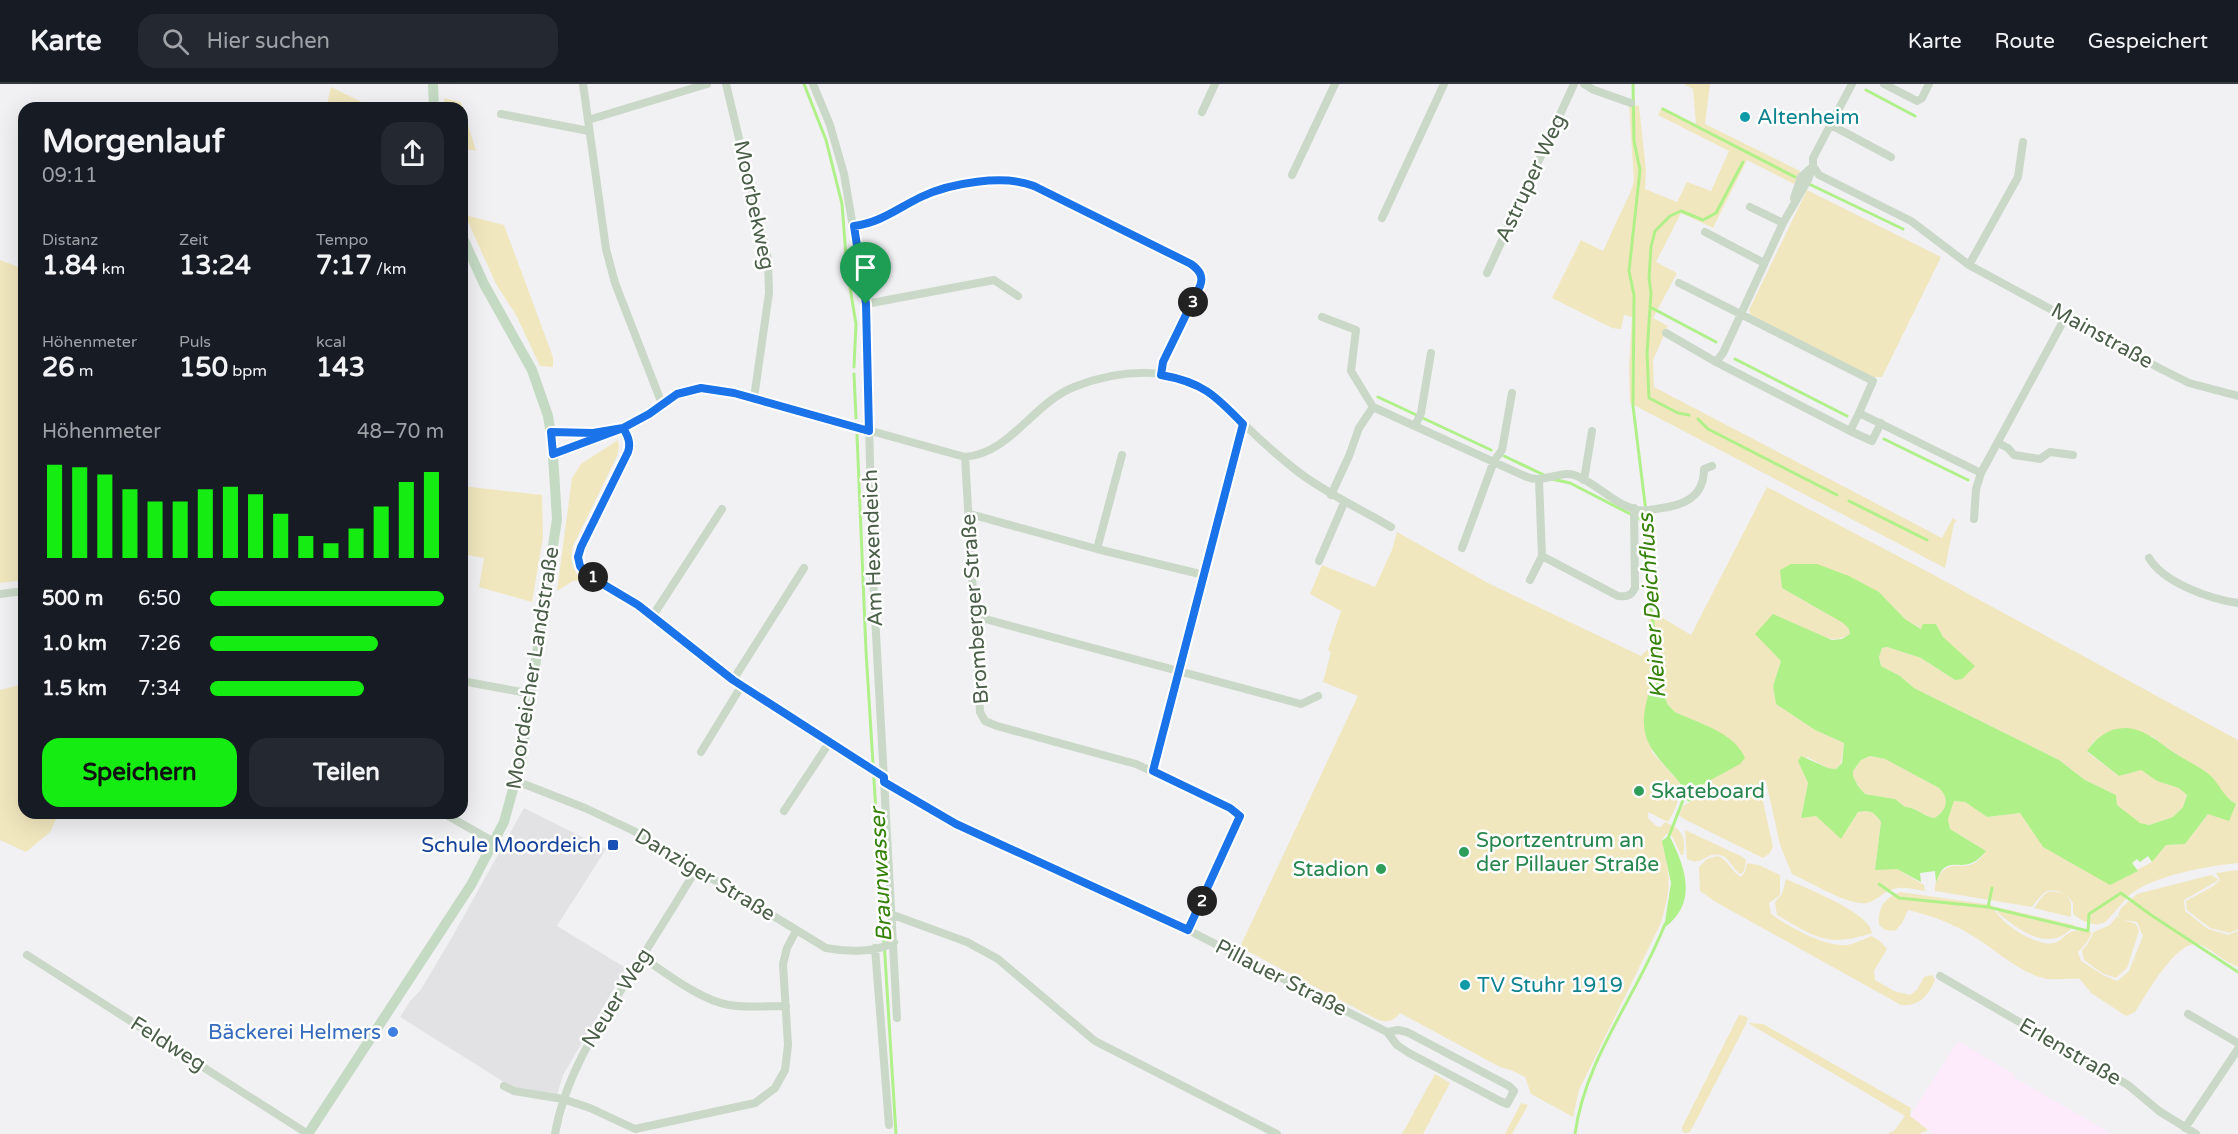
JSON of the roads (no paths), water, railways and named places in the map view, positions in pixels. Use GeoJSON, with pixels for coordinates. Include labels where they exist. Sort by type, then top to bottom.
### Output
{"type":"FeatureCollection","features":[{"type":"Feature","properties":{"kind":"main road"},"geometry":{"type":"LineString","coordinates":[[434,84],[434,102]]}},
{"type":"Feature","properties":{"kind":"main road","name":"Moordeicher Landstraße"},"geometry":{"type":"LineString","coordinates":[[308,1134],[467,892],[494,842],[504,822],[516,781],[532,694],[557,519],[551,432],[548,416],[532,370],[480,276],[468,249]]}},
{"type":"Feature","properties":{"kind":"street"},"geometry":{"type":"LineString","coordinates":[[583,84],[599,212],[606,249],[615,283],[662,404]]}},
{"type":"Feature","properties":{"kind":"street"},"geometry":{"type":"LineString","coordinates":[[588,120],[707,84]]}},
{"type":"Feature","properties":{"kind":"street","name":"Moorbekweg"},"geometry":{"type":"LineString","coordinates":[[726,84],[765,240],[769,265],[769,293],[754,398]]}},
{"type":"Feature","properties":{"kind":"street","name":"Am Hexendeich"},"geometry":{"type":"LineString","coordinates":[[813,84],[830,125],[841,161],[866,304],[873,579],[897,1018]]}},
{"type":"Feature","properties":{"kind":"street"},"geometry":{"type":"LineString","coordinates":[[1202,112],[1215,84]]}},
{"type":"Feature","properties":{"kind":"street"},"geometry":{"type":"LineString","coordinates":[[1292,175],[1335,84]]}},
{"type":"Feature","properties":{"kind":"street"},"geometry":{"type":"LineString","coordinates":[[1382,218],[1444,84]]}},
{"type":"Feature","properties":{"kind":"street","name":"Astruper Weg"},"geometry":{"type":"LineString","coordinates":[[1487,273],[1574,84]]}},
{"type":"Feature","properties":{"kind":"street"},"geometry":{"type":"LineString","coordinates":[[1584,84],[1594,90],[1631,103]]}},
{"type":"Feature","properties":{"kind":"street"},"geometry":{"type":"LineString","coordinates":[[1716,362],[1724,353],[1783,223],[1806,186],[1813,166],[1813,158],[1852,84]]}},
{"type":"Feature","properties":{"kind":"street"},"geometry":{"type":"LineString","coordinates":[[1884,84],[1917,101],[1922,98],[1929,84]]}},
{"type":"Feature","properties":{"kind":"street"},"geometry":{"type":"LineString","coordinates":[[501,114],[590,131]]}},
{"type":"Feature","properties":{"kind":"street"},"geometry":{"type":"LineString","coordinates":[[1831,125],[1891,157]]}},
{"type":"Feature","properties":{"kind":"street"},"geometry":{"type":"LineString","coordinates":[[1970,265],[2018,177],[2023,142]]}},
{"type":"Feature","properties":{"kind":"street","name":"Mainstraße"},"geometry":{"type":"LineString","coordinates":[[1813,166],[1819,175],[1911,221],[1970,265],[2189,383],[2238,396]]}},
{"type":"Feature","properties":{"kind":"street"},"geometry":{"type":"LineString","coordinates":[[854,226],[876,221],[923,196],[959,186],[1011,180],[1028,183],[1197,268],[1202,282],[1163,362],[1161,375]]}},
{"type":"Feature","properties":{"kind":"street"},"geometry":{"type":"LineString","coordinates":[[1750,207],[1783,223]]}},
{"type":"Feature","properties":{"kind":"street"},"geometry":{"type":"LineString","coordinates":[[1705,232],[1764,263]]}},
{"type":"Feature","properties":{"kind":"street"},"geometry":{"type":"LineString","coordinates":[[866,304],[994,280],[1018,296]]}},
{"type":"Feature","properties":{"kind":"street"},"geometry":{"type":"LineString","coordinates":[[1679,283],[1873,381],[1850,430]]}},
{"type":"Feature","properties":{"kind":"street"},"geometry":{"type":"LineString","coordinates":[[1974,519],[1976,489],[1981,473],[2066,316]]}},
{"type":"Feature","properties":{"kind":"street"},"geometry":{"type":"LineString","coordinates":[[1322,317],[1356,330],[1351,371],[1373,407],[1418,420],[1494,461],[1541,480],[1562,474],[1576,475],[1636,513],[1679,506],[1688,501],[1700,487],[1704,469],[1712,466]]}},
{"type":"Feature","properties":{"kind":"street"},"geometry":{"type":"LineString","coordinates":[[1666,333],[1716,362],[1872,441],[1881,423]]}},
{"type":"Feature","properties":{"kind":"street"},"geometry":{"type":"LineString","coordinates":[[1418,420],[1431,353]]}},
{"type":"Feature","properties":{"kind":"street"},"geometry":{"type":"LineString","coordinates":[[553,454],[623,428],[677,394],[701,388],[754,398],[965,457],[982,453],[1002,443],[1044,405],[1074,387],[1125,374],[1161,375],[1191,382],[1212,393],[1294,469],[1344,503],[1391,527]]}},
{"type":"Feature","properties":{"kind":"street"},"geometry":{"type":"LineString","coordinates":[[1462,548],[1494,461],[1502,450],[1512,393]]}},
{"type":"Feature","properties":{"kind":"street"},"geometry":{"type":"LineString","coordinates":[[1331,495],[1346,465],[1359,428],[1373,407]]}},
{"type":"Feature","properties":{"kind":"street"},"geometry":{"type":"LineString","coordinates":[[1859,413],[1981,473]]}},
{"type":"Feature","properties":{"kind":"street"},"geometry":{"type":"LineString","coordinates":[[1153,771],[1243,424]]}},
{"type":"Feature","properties":{"kind":"street"},"geometry":{"type":"LineString","coordinates":[[551,432],[593,433],[623,428]]}},
{"type":"Feature","properties":{"kind":"street","name":"Pillauer Straße"},"geometry":{"type":"LineString","coordinates":[[623,428],[630,447],[578,557],[580,566],[586,574],[622,594],[733,680],[956,824],[1188,930],[1387,1032],[1396,1045],[1409,1053],[1500,1101],[1507,1104],[1512,1098],[1514,1091],[1509,1086],[1407,1032],[1398,1030],[1387,1032]]}},
{"type":"Feature","properties":{"kind":"street"},"geometry":{"type":"LineString","coordinates":[[1584,480],[1592,431]]}},
{"type":"Feature","properties":{"kind":"street"},"geometry":{"type":"LineString","coordinates":[[1998,443],[2008,448],[2014,455],[2040,459],[2050,452],[2073,455]]}},
{"type":"Feature","properties":{"kind":"street"},"geometry":{"type":"LineString","coordinates":[[1097,549],[1122,455]]}},
{"type":"Feature","properties":{"kind":"street","name":"Bromberger Straße"},"geometry":{"type":"LineString","coordinates":[[965,457],[980,712],[985,721],[1136,764],[1230,808],[1240,816],[1188,930]]}},
{"type":"Feature","properties":{"kind":"street"},"geometry":{"type":"LineString","coordinates":[[1530,580],[1542,556],[1541,480]]}},
{"type":"Feature","properties":{"kind":"street"},"geometry":{"type":"LineString","coordinates":[[1319,561],[1344,503]]}},
{"type":"Feature","properties":{"kind":"street"},"geometry":{"type":"LineString","coordinates":[[652,617],[722,509]]}},
{"type":"Feature","properties":{"kind":"street"},"geometry":{"type":"LineString","coordinates":[[1542,556],[1610,592],[1626,597],[1635,588],[1636,513]]}},
{"type":"Feature","properties":{"kind":"street"},"geometry":{"type":"LineString","coordinates":[[969,514],[1204,575]]}},
{"type":"Feature","properties":{"kind":"street"},"geometry":{"type":"LineString","coordinates":[[2149,558],[2160,571],[2175,580],[2211,598],[2238,603]]}},
{"type":"Feature","properties":{"kind":"street"},"geometry":{"type":"LineString","coordinates":[[733,680],[804,568]]}},
{"type":"Feature","properties":{"kind":"street"},"geometry":{"type":"LineString","coordinates":[[0,594],[18,592]]}},
{"type":"Feature","properties":{"kind":"street"},"geometry":{"type":"LineString","coordinates":[[974,616],[1301,704],[1318,696]]}},
{"type":"Feature","properties":{"kind":"street"},"geometry":{"type":"LineString","coordinates":[[468,682],[532,694]]}},
{"type":"Feature","properties":{"kind":"street"},"geometry":{"type":"LineString","coordinates":[[701,752],[742,685]]}},
{"type":"Feature","properties":{"kind":"street"},"geometry":{"type":"LineString","coordinates":[[784,811],[829,743]]}},
{"type":"Feature","properties":{"kind":"street","name":"Danziger Straße"},"geometry":{"type":"LineString","coordinates":[[516,781],[619,824],[826,948],[853,950],[875,948],[892,943]]}},
{"type":"Feature","properties":{"kind":"street"},"geometry":{"type":"LineString","coordinates":[[454,819],[494,842]]}},
{"type":"Feature","properties":{"kind":"street","name":"Neuer Weg"},"geometry":{"type":"LineString","coordinates":[[555,1134],[563,1099],[574,1070],[592,1035],[696,870]]}},
{"type":"Feature","properties":{"kind":"street"},"geometry":{"type":"LineString","coordinates":[[893,915],[981,949],[998,959],[1095,1041],[1277,1134]]}},
{"type":"Feature","properties":{"kind":"street"},"geometry":{"type":"LineString","coordinates":[[504,1086],[514,1091],[563,1099],[590,1108],[635,1129],[755,1103],[775,1088],[785,1070],[788,1045],[783,964],[795,931]]}},
{"type":"Feature","properties":{"kind":"street"},"geometry":{"type":"LineString","coordinates":[[875,948],[889,1125]]}},
{"type":"Feature","properties":{"kind":"street","name":"Feldweg"},"geometry":{"type":"LineString","coordinates":[[27,955],[308,1134]]}},
{"type":"Feature","properties":{"kind":"street"},"geometry":{"type":"LineString","coordinates":[[642,957],[680,982],[721,1003],[786,1006]]}},
{"type":"Feature","properties":{"kind":"street","name":"Erlenstraße"},"geometry":{"type":"LineString","coordinates":[[1940,976],[2128,1085],[2159,1111],[2196,1134]]}},
{"type":"Feature","properties":{"kind":"street"},"geometry":{"type":"LineString","coordinates":[[2188,1014],[2238,1043]]}},
{"type":"Feature","properties":{"kind":"street"},"geometry":{"type":"LineString","coordinates":[[2185,1128],[2238,1049]]}},
{"type":"Feature","properties":{"kind":"waterway","name":"Braunwasser"},"geometry":{"type":"LineString","coordinates":[[804,84],[826,140],[842,204],[847,269],[856,324],[854,367]]}},
{"type":"Feature","properties":{"kind":"waterway","name":"Kleiner Deichfluss"},"geometry":{"type":"LineString","coordinates":[[1633,84],[1634,141],[1640,170],[1629,271],[1634,295],[1633,406],[1647,520],[1649,592],[1659,669],[1657,688]]}},
{"type":"Feature","properties":{"kind":"waterway"},"geometry":{"type":"LineString","coordinates":[[1866,90],[1915,116]]}},
{"type":"Feature","properties":{"kind":"waterway"},"geometry":{"type":"LineString","coordinates":[[1663,109],[1795,177]]}},
{"type":"Feature","properties":{"kind":"waterway"},"geometry":{"type":"LineString","coordinates":[[1689,415],[1678,413],[1649,398],[1647,353],[1651,247],[1655,231],[1670,216],[1681,211],[1703,220],[1716,213],[1743,162]]}},
{"type":"Feature","properties":{"kind":"waterway"},"geometry":{"type":"LineString","coordinates":[[1809,184],[1903,229]]}},
{"type":"Feature","properties":{"kind":"waterway"},"geometry":{"type":"LineString","coordinates":[[1650,307],[1716,342]]}},
{"type":"Feature","properties":{"kind":"waterway"},"geometry":{"type":"LineString","coordinates":[[1735,359],[1847,416]]}},
{"type":"Feature","properties":{"kind":"waterway","name":"Braunwasser"},"geometry":{"type":"LineString","coordinates":[[854,374],[856,418]]}},
{"type":"Feature","properties":{"kind":"waterway"},"geometry":{"type":"LineString","coordinates":[[1378,397],[1491,450]]}},
{"type":"Feature","properties":{"kind":"waterway"},"geometry":{"type":"LineString","coordinates":[[1698,419],[1708,429],[1837,495]]}},
{"type":"Feature","properties":{"kind":"waterway","name":"Braunwasser"},"geometry":{"type":"LineString","coordinates":[[857,435],[866,651],[896,1134]]}},
{"type":"Feature","properties":{"kind":"waterway"},"geometry":{"type":"LineString","coordinates":[[1884,439],[1968,480]]}},
{"type":"Feature","properties":{"kind":"waterway"},"geometry":{"type":"LineString","coordinates":[[1504,456],[1546,476]]}},
{"type":"Feature","properties":{"kind":"waterway"},"geometry":{"type":"LineString","coordinates":[[1552,479],[1570,483],[1642,520]]}},
{"type":"Feature","properties":{"kind":"waterway"},"geometry":{"type":"LineString","coordinates":[[1849,501],[1927,540]]}},
{"type":"Feature","properties":{"kind":"waterway","name":"Kleiner Deichfluss"},"geometry":{"type":"LineString","coordinates":[[1669,836],[1685,795]]}},
{"type":"Feature","properties":{"kind":"waterway"},"geometry":{"type":"LineString","coordinates":[[1879,884],[1899,898],[1988,907]]}},
{"type":"Feature","properties":{"kind":"waterway"},"geometry":{"type":"LineString","coordinates":[[1992,888],[1988,907],[2088,931],[2089,914],[2121,893],[2238,972]]}},
{"type":"Feature","properties":{"kind":"waterway","name":"Kleiner Deichfluss"},"geometry":{"type":"LineString","coordinates":[[1575,1134],[1589,1079],[1665,924]]}},
{"type":"Feature","properties":{"kind":"place","name":"Altenheim"},"geometry":{"type":"Point","coordinates":[1745,117]}},
{"type":"Feature","properties":{"kind":"place","name":"Skateboard"},"geometry":{"type":"Point","coordinates":[1639,791]}},
{"type":"Feature","properties":{"kind":"place","name":"Schule Moordeich"},"geometry":{"type":"Point","coordinates":[613,845]}},
{"type":"Feature","properties":{"kind":"place","name":"Sportzentrum an der Pillauer Straße"},"geometry":{"type":"Point","coordinates":[1464,852]}},
{"type":"Feature","properties":{"kind":"place","name":"Stadion"},"geometry":{"type":"Point","coordinates":[1381,869]}},
{"type":"Feature","properties":{"kind":"place","name":"TV Stuhr 1919"},"geometry":{"type":"Point","coordinates":[1465,985]}},
{"type":"Feature","properties":{"kind":"place","name":"Bäckerei Helmers"},"geometry":{"type":"Point","coordinates":[393,1032]}}]}
